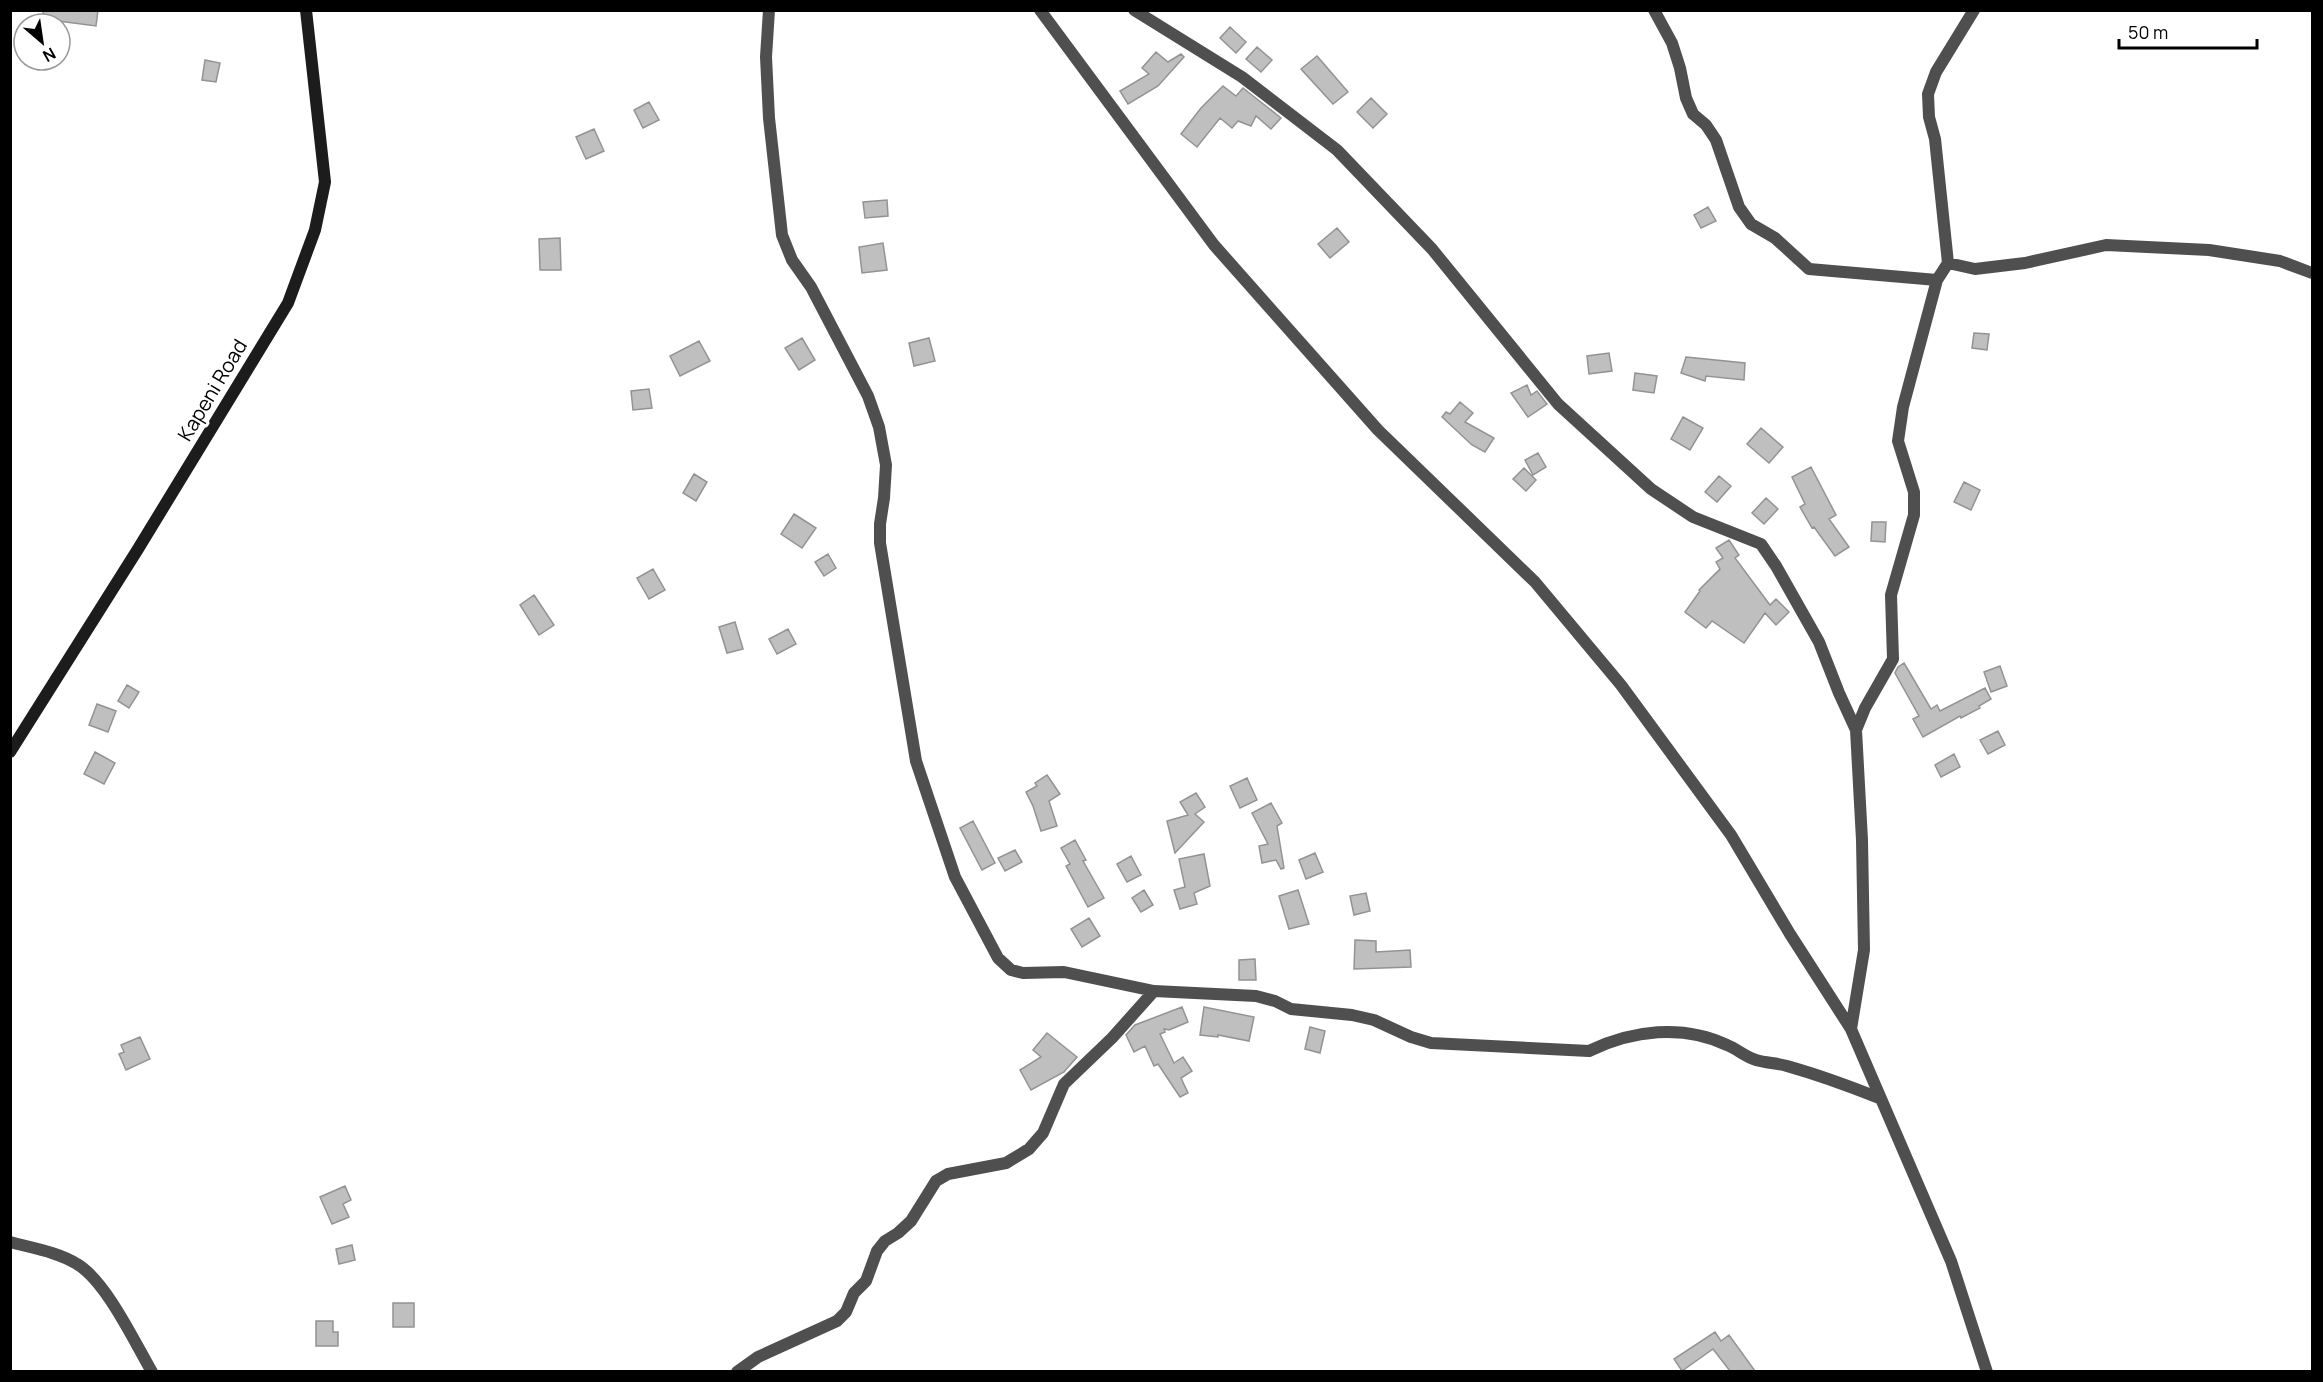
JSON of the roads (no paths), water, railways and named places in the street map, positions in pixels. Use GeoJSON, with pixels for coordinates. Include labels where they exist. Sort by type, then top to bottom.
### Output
{"type":"FeatureCollection","features":[{"type":"Feature","properties":{"kind":"main road","name":"Kapeni Road"},"geometry":{"type":"LineString","coordinates":[[10,752],[138,549],[288,303],[296,285],[317,222],[325,182],[306,10]]}},
{"type":"Feature","properties":{"kind":"street"},"geometry":{"type":"LineString","coordinates":[[769,10],[766,57],[768,98],[782,235],[792,260],[811,286],[868,396],[879,427],[886,465],[880,543],[916,760],[955,877],[998,958],[1011,970],[1023,973],[1064,972],[1154,991],[1256,996],[1275,1000],[1291,1009],[1365,1018],[1431,1043],[1589,1051],[1609,1041],[1653,1032],[1691,1033],[1726,1044],[1754,1060],[1784,1065],[1832,1079],[1880,1098]]}},
{"type":"Feature","properties":{"kind":"street"},"geometry":{"type":"LineString","coordinates":[[1040,10],[1214,245],[1378,430],[1535,582],[1621,685],[1731,835],[1790,934],[1851,1029],[1951,1261],[1987,1371]]}},
{"type":"Feature","properties":{"kind":"street"},"geometry":{"type":"LineString","coordinates":[[1134,10],[1242,76],[1337,150],[1432,249],[1558,404],[1651,489],[1693,517],[1761,544],[1781,574],[1819,642],[1856,730],[1862,840],[1864,950],[1851,1029]]}},
{"type":"Feature","properties":{"kind":"street"},"geometry":{"type":"LineString","coordinates":[[1654,10],[1672,43],[1686,98],[1693,114],[1706,125],[1716,140],[1739,207],[1751,224],[1775,238],[1809,269],[1937,280]]}},
{"type":"Feature","properties":{"kind":"street"},"geometry":{"type":"LineString","coordinates":[[1856,730],[1865,708],[1893,659],[1891,595],[1914,515],[1914,492],[1898,441],[1903,407],[1937,280],[1948,263],[1928,94],[1936,72],[1974,10]]}},
{"type":"Feature","properties":{"kind":"street"},"geometry":{"type":"LineString","coordinates":[[1948,263],[1975,269],[2025,263],[2106,245],[2209,250],[2280,261],[2313,273]]}},
{"type":"Feature","properties":{"kind":"street"},"geometry":{"type":"LineString","coordinates":[[737,1371],[758,1357],[837,1321],[846,1312],[854,1293],[866,1281],[877,1251],[885,1241],[911,1221],[936,1181],[948,1174],[1006,1163],[1029,1149],[1043,1133],[1064,1084],[1112,1038],[1154,991]]}},
{"type":"Feature","properties":{"kind":"street"},"geometry":{"type":"LineString","coordinates":[[10,1242],[79,1264],[105,1294],[152,1371]]}}]}
